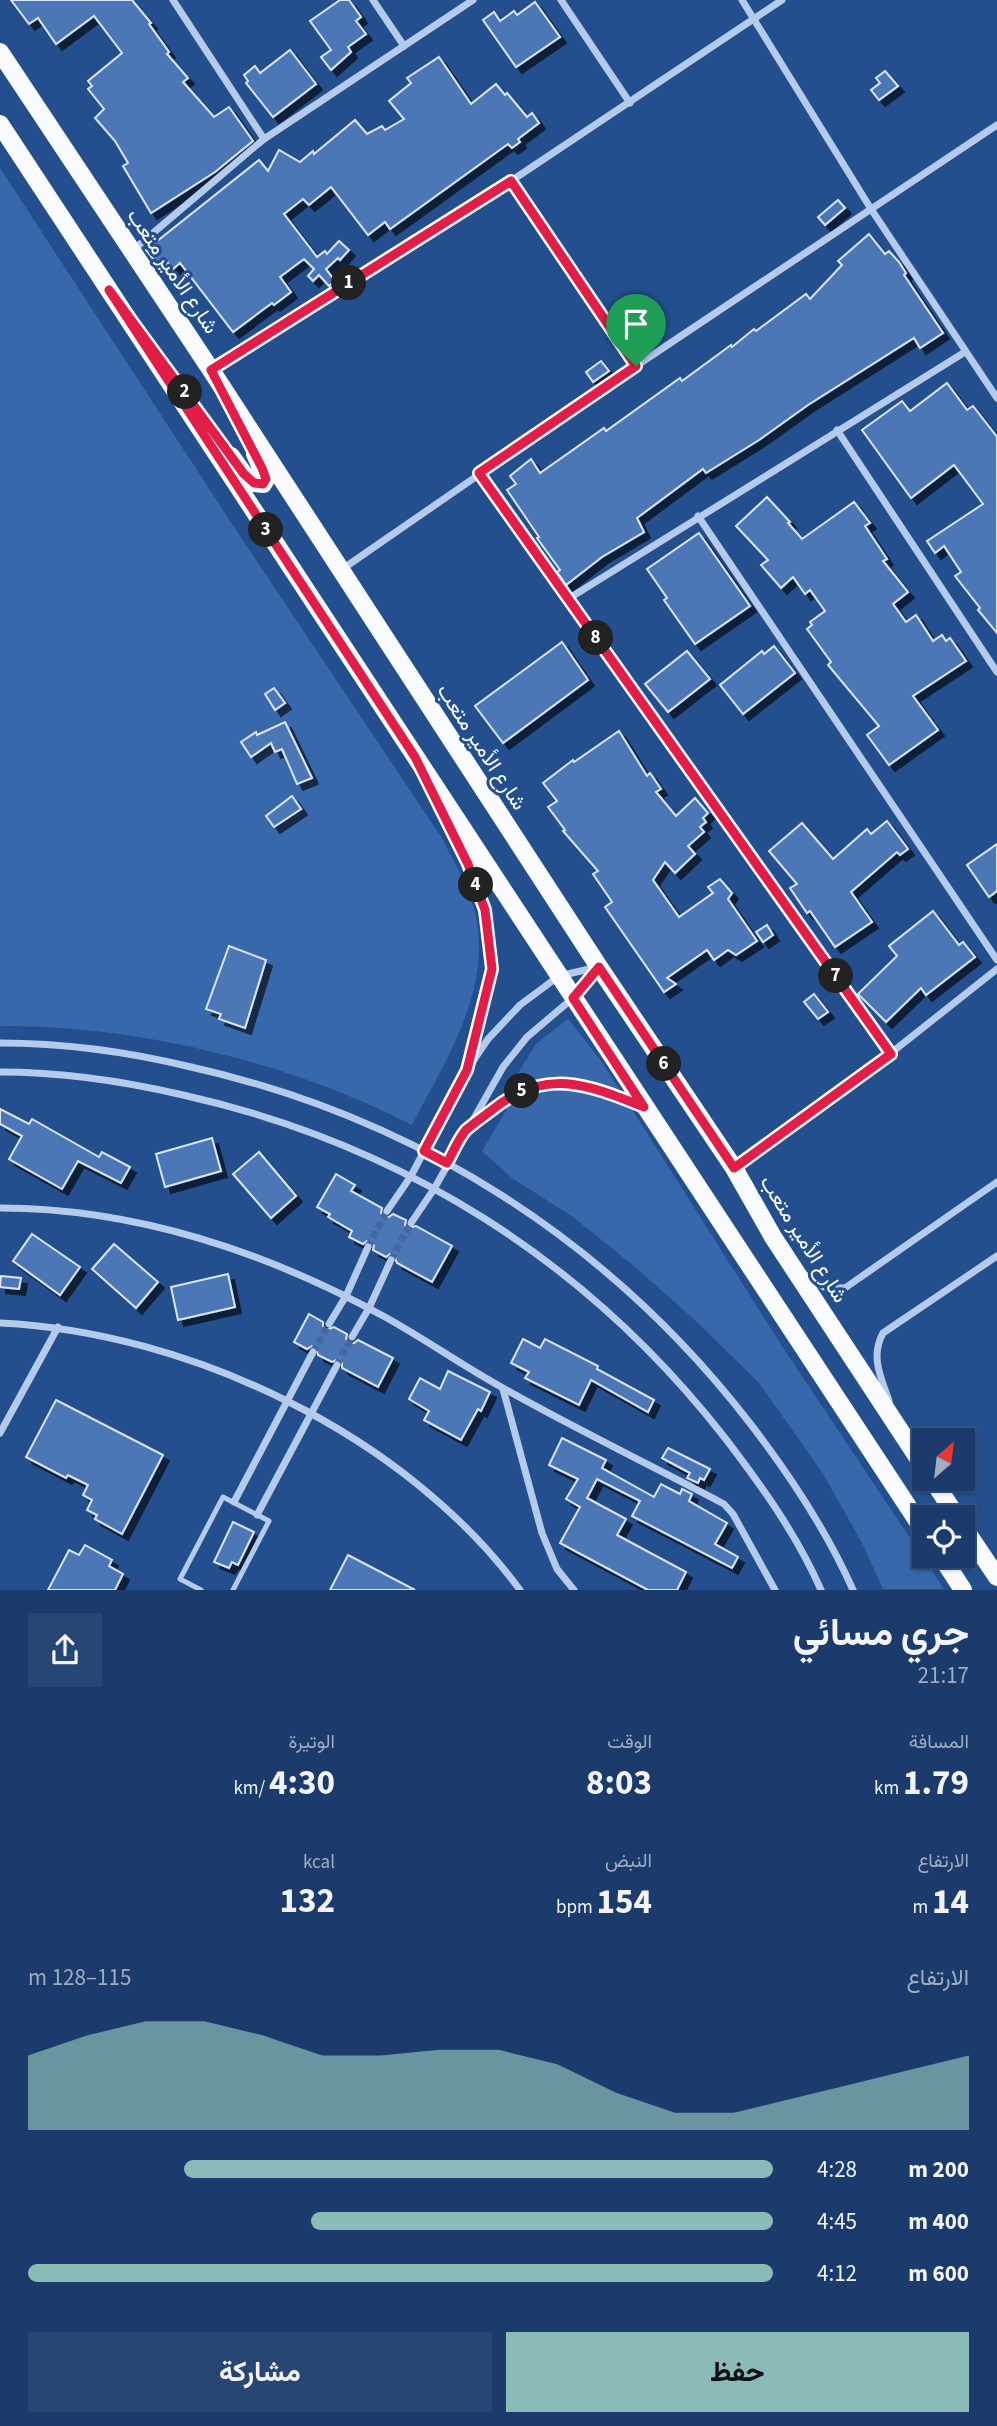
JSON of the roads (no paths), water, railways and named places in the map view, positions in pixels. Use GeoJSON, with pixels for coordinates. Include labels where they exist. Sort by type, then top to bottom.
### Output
{"type":"FeatureCollection","features":[{"type":"Feature","properties":{"kind":"main road","name":"شارع الأمير متعب"},"geometry":{"type":"LineString","coordinates":[[0,52],[211,370],[599,967],[734,1168],[773,1237],[912,1449]]}},
{"type":"Feature","properties":{"kind":"main road"},"geometry":{"type":"LineString","coordinates":[[0,124],[912,1513]]}},
{"type":"Feature","properties":{"kind":"main road"},"geometry":{"type":"LineString","coordinates":[[109,290],[244,474],[254,483],[263,484],[266,479],[262,468],[211,370]]}},
{"type":"Feature","properties":{"kind":"main road"},"geometry":{"type":"LineString","coordinates":[[975,1544],[997,1577]]}},
{"type":"Feature","properties":{"kind":"main road"},"geometry":{"type":"LineString","coordinates":[[949,1568],[963,1590]]}},
{"type":"Feature","properties":{"kind":"street"},"geometry":{"type":"LineString","coordinates":[[173,0],[264,139]]}},
{"type":"Feature","properties":{"kind":"street"},"geometry":{"type":"LineString","coordinates":[[373,0],[404,46]]}},
{"type":"Feature","properties":{"kind":"street"},"geometry":{"type":"LineString","coordinates":[[132,251],[264,139],[473,0]]}},
{"type":"Feature","properties":{"kind":"street"},"geometry":{"type":"LineString","coordinates":[[561,0],[629,103]]}},
{"type":"Feature","properties":{"kind":"street"},"geometry":{"type":"LineString","coordinates":[[742,0],[872,209],[997,398]]}},
{"type":"Feature","properties":{"kind":"street"},"geometry":{"type":"LineString","coordinates":[[211,370],[511,181],[782,0]]}},
{"type":"Feature","properties":{"kind":"street"},"geometry":{"type":"LineString","coordinates":[[340,570],[636,366],[997,125]]}},
{"type":"Feature","properties":{"kind":"street"},"geometry":{"type":"LineString","coordinates":[[511,181],[636,366]]}},
{"type":"Feature","properties":{"kind":"street"},"geometry":{"type":"LineString","coordinates":[[568,599],[965,352]]}},
{"type":"Feature","properties":{"kind":"street"},"geometry":{"type":"LineString","coordinates":[[837,430],[997,672]]}},
{"type":"Feature","properties":{"kind":"street"},"geometry":{"type":"LineString","coordinates":[[479,473],[891,1054]]}},
{"type":"Feature","properties":{"kind":"street"},"geometry":{"type":"LineString","coordinates":[[698,516],[997,960]]}},
{"type":"Feature","properties":{"kind":"street"},"geometry":{"type":"LineString","coordinates":[[415,757],[468,864],[485,910],[492,969],[467,1070]]}},
{"type":"Feature","properties":{"kind":"street"},"geometry":{"type":"LineString","coordinates":[[387,1211],[411,1176],[467,1070],[488,1039],[520,1005],[559,976],[599,967]]}},
{"type":"Feature","properties":{"kind":"street"},"geometry":{"type":"LineString","coordinates":[[411,1223],[434,1189],[503,1067],[527,1037],[573,998],[599,967]]}},
{"type":"Feature","properties":{"kind":"street"},"geometry":{"type":"LineString","coordinates":[[734,1168],[891,1054],[997,969]]}},
{"type":"Feature","properties":{"kind":"street"},"geometry":{"type":"LineString","coordinates":[[476,1033],[488,1039]]}},
{"type":"Feature","properties":{"kind":"street"},"geometry":{"type":"LineString","coordinates":[[0,1043],[88,1048],[157,1059],[249,1080],[341,1112],[447,1163],[513,1202],[555,1231],[669,1330],[726,1392],[775,1456],[811,1511],[853,1590]]}},
{"type":"Feature","properties":{"kind":"street"},"geometry":{"type":"LineString","coordinates":[[0,1072],[84,1077],[152,1088],[242,1108],[331,1139],[411,1176],[495,1224],[548,1262],[649,1350],[704,1411],[752,1472],[786,1525],[821,1590]]}},
{"type":"Feature","properties":{"kind":"street"},"geometry":{"type":"LineString","coordinates":[[465,1131],[508,1097],[533,1086],[562,1083],[601,1089],[644,1107]]}},
{"type":"Feature","properties":{"kind":"street"},"geometry":{"type":"LineString","coordinates":[[773,1237],[809,1279],[824,1287],[845,1288],[997,1182]]}},
{"type":"Feature","properties":{"kind":"street"},"geometry":{"type":"LineString","coordinates":[[0,1208],[69,1212],[205,1239],[280,1265],[346,1296],[503,1389],[724,1504],[733,1514],[775,1590]]}},
{"type":"Feature","properties":{"kind":"street"},"geometry":{"type":"LineString","coordinates":[[329,1324],[346,1296],[368,1247]]}},
{"type":"Feature","properties":{"kind":"street"},"geometry":{"type":"LineString","coordinates":[[898,1429],[875,1360],[877,1343],[883,1333],[997,1256]]}},
{"type":"Feature","properties":{"kind":"street"},"geometry":{"type":"LineString","coordinates":[[352,1337],[391,1260]]}},
{"type":"Feature","properties":{"kind":"street"},"geometry":{"type":"LineString","coordinates":[[0,1323],[58,1328],[172,1354],[235,1376],[312,1414],[357,1440],[434,1497],[468,1530],[520,1590]]}},
{"type":"Feature","properties":{"kind":"street"},"geometry":{"type":"LineString","coordinates":[[0,1433],[58,1328]]}},
{"type":"Feature","properties":{"kind":"street"},"geometry":{"type":"LineString","coordinates":[[234,1502],[313,1352]]}},
{"type":"Feature","properties":{"kind":"street"},"geometry":{"type":"LineString","coordinates":[[257,1515],[337,1365]]}},
{"type":"Feature","properties":{"kind":"street"},"geometry":{"type":"LineString","coordinates":[[503,1389],[542,1533],[557,1569],[574,1590]]}},
{"type":"Feature","properties":{"kind":"lane"},"geometry":{"type":"LineString","coordinates":[[201,1590],[180,1579],[223,1497],[269,1521],[233,1590]]}},
{"type":"Feature","properties":{"kind":"tunnel"},"geometry":{"type":"LineString","coordinates":[[368,1247],[387,1211]]}},
{"type":"Feature","properties":{"kind":"tunnel"},"geometry":{"type":"LineString","coordinates":[[391,1260],[411,1223]]}},
{"type":"Feature","properties":{"kind":"tunnel"},"geometry":{"type":"LineString","coordinates":[[313,1352],[329,1324]]}},
{"type":"Feature","properties":{"kind":"tunnel"},"geometry":{"type":"LineString","coordinates":[[337,1365],[352,1337]]}}]}
